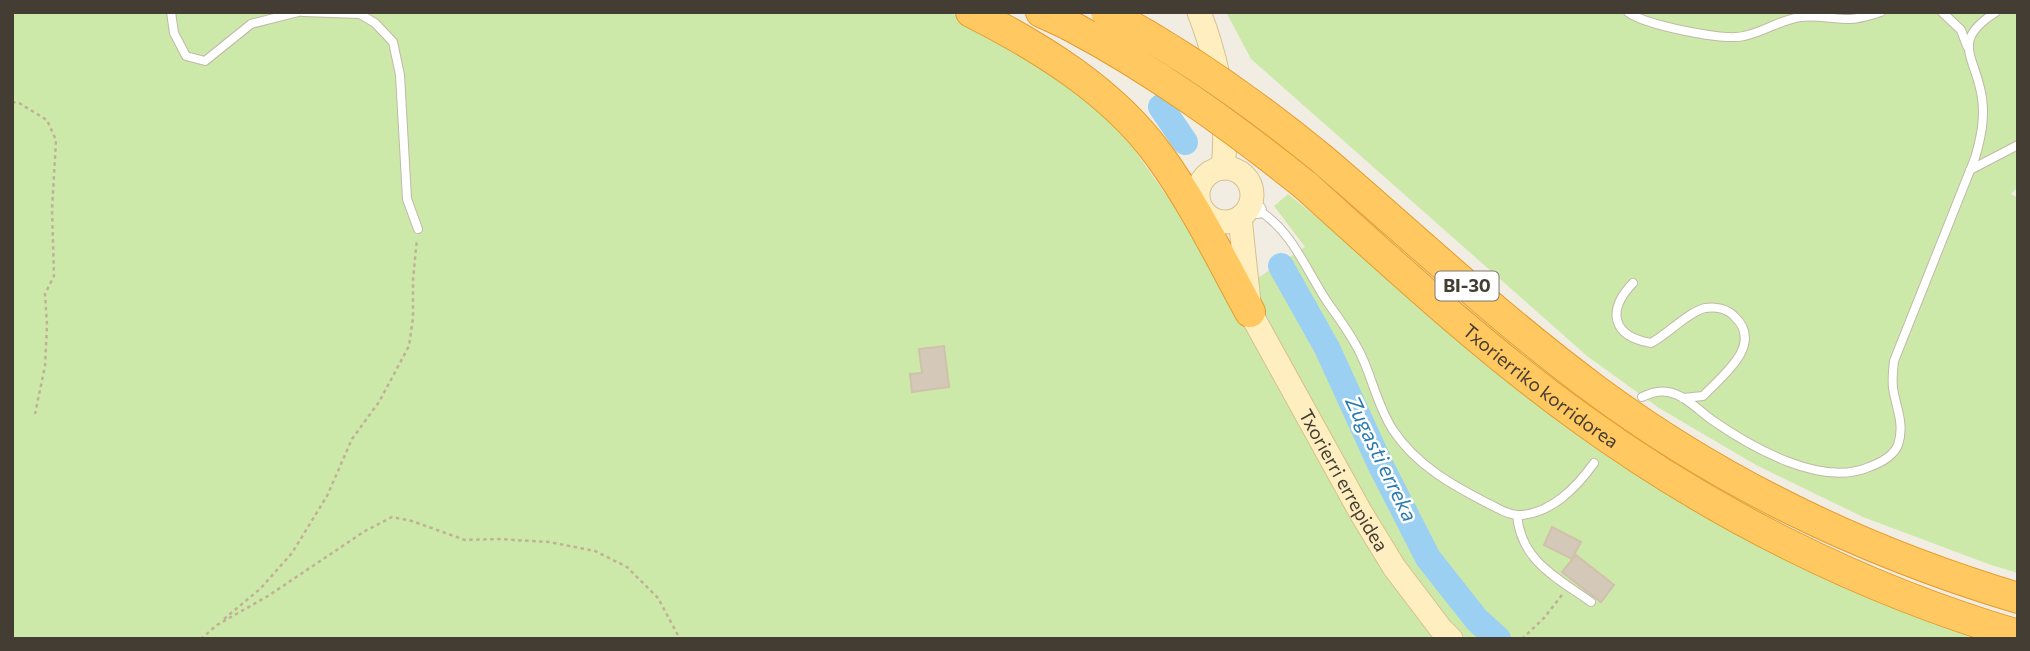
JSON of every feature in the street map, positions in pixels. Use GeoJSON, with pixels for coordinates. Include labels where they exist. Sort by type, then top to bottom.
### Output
{"type":"FeatureCollection","features":[{"type":"Feature","properties":{"kind":"highway"},"geometry":{"type":"LineString","coordinates":[[971,12],[1044,52],[1072,72],[1126,118],[1159,155],[1198,188]]}},
{"type":"Feature","properties":{"kind":"highway","name":"Txorierriko korridorea"},"geometry":{"type":"LineString","coordinates":[[1041,12],[1106,45],[1177,88],[1235,130],[1305,185],[1519,372],[1579,418],[1651,466],[1724,509],[1862,579],[1942,612],[2018,635]]}},
{"type":"Feature","properties":{"kind":"highway","name":"Txorierriko korridorea"},"geometry":{"type":"LineString","coordinates":[[1106,12],[1176,54],[1281,125],[1518,330],[1661,435],[1767,496],[1864,542],[1954,578],[2018,598]]}},
{"type":"Feature","properties":{"kind":"highway"},"geometry":{"type":"LineString","coordinates":[[1136,12],[1192,48],[1253,95],[1281,125]]}},
{"type":"Feature","properties":{"kind":"highway"},"geometry":{"type":"LineString","coordinates":[[1159,155],[1250,312]]}},
{"type":"Feature","properties":{"kind":"main road"},"geometry":{"type":"LineString","coordinates":[[1199,12],[1210,45],[1222,101],[1225,146],[1223,168]]}},
{"type":"Feature","properties":{"kind":"main road"},"geometry":{"type":"LineString","coordinates":[[1249,211],[1228,222],[1215,221],[1208,217],[1199,204],[1198,188],[1207,174],[1223,168],[1240,173],[1251,188],[1250,312]]}},
{"type":"Feature","properties":{"kind":"main road"},"geometry":{"type":"LineString","coordinates":[[1215,221],[1233,280]]}},
{"type":"Feature","properties":{"kind":"main road","name":"Txorierri errepidea"},"geometry":{"type":"LineString","coordinates":[[1250,312],[1361,513],[1394,566],[1451,639]]}},
{"type":"Feature","properties":{"kind":"lane"},"geometry":{"type":"LineString","coordinates":[[171,12],[174,33],[186,56],[205,61],[251,24],[300,12],[360,14],[375,23],[393,42],[400,75],[407,199],[418,229]]}},
{"type":"Feature","properties":{"kind":"lane"},"geometry":{"type":"LineString","coordinates":[[1628,12],[1674,27],[1730,38],[1747,35],[1782,20],[1811,16],[1853,19],[1881,12]]}},
{"type":"Feature","properties":{"kind":"lane"},"geometry":{"type":"LineString","coordinates":[[1642,397],[1657,391],[1667,391],[1683,398],[1737,436],[1802,466],[1845,474],[1860,471],[1891,455],[1897,447],[1901,430],[1893,382],[1894,361],[1970,170],[1983,126],[1980,86],[1968,48],[1961,30],[1942,12]]}},
{"type":"Feature","properties":{"kind":"lane"},"geometry":{"type":"LineString","coordinates":[[1968,48],[1969,39],[1976,27],[1996,12]]}},
{"type":"Feature","properties":{"kind":"lane"},"geometry":{"type":"LineString","coordinates":[[1970,170],[2018,145]]}},
{"type":"Feature","properties":{"kind":"lane"},"geometry":{"type":"LineString","coordinates":[[1249,211],[1267,215],[1295,248],[1362,358],[1382,411],[1408,449],[1428,467],[1503,512],[1517,515],[1547,507],[1564,496],[1581,481],[1594,463]]}},
{"type":"Feature","properties":{"kind":"lane"},"geometry":{"type":"LineString","coordinates":[[1633,283],[1621,299],[1617,313],[1618,324],[1630,337],[1651,343],[1696,312],[1710,307],[1730,312],[1744,330],[1745,348],[1735,363],[1703,396],[1683,398]]}},
{"type":"Feature","properties":{"kind":"lane"},"geometry":{"type":"LineString","coordinates":[[1517,515],[1519,535],[1532,558],[1591,601]]}},
{"type":"Feature","properties":{"kind":"path"},"geometry":{"type":"LineString","coordinates":[[12,102],[19,103],[47,120],[56,140],[52,210],[54,276],[46,294],[45,366],[35,414]]}},
{"type":"Feature","properties":{"kind":"path"},"geometry":{"type":"LineString","coordinates":[[201,639],[260,589],[292,553],[327,496],[352,439],[379,402],[409,346],[418,229]]}},
{"type":"Feature","properties":{"kind":"path"},"geometry":{"type":"LineString","coordinates":[[217,625],[268,596],[365,531],[392,517],[412,520],[465,540],[498,538],[549,542],[595,551],[627,567],[658,598],[680,639]]}},
{"type":"Feature","properties":{"kind":"path"},"geometry":{"type":"LineString","coordinates":[[1523,638],[1544,618],[1569,586]]}},
{"type":"Feature","properties":{"kind":"green space"},"geometry":{"type":"Polygon","coordinates":[[[12,12],[948,12],[982,27],[1093,104],[1133,148],[1177,210],[1228,297],[1305,247],[1274,206],[1288,194],[1635,474],[1860,592],[1989,639],[12,639],[12,12]]]}},
{"type":"Feature","properties":{"kind":"green space"},"geometry":{"type":"Polygon","coordinates":[[[1226,12],[2018,12],[2018,187],[2011,194],[2018,198],[2018,573],[1863,517],[1756,465],[1659,408],[1587,356],[1251,59],[1226,12]]]}},
{"type":"Feature","properties":{"kind":"building"},"geometry":{"type":"Polygon","coordinates":[[[944,346],[949,387],[912,392],[910,374],[922,373],[919,349],[944,346]]]}},
{"type":"Feature","properties":{"kind":"building"},"geometry":{"type":"Polygon","coordinates":[[[1552,527],[1581,542],[1572,559],[1544,545],[1552,527]]]}},
{"type":"Feature","properties":{"kind":"building"},"geometry":{"type":"Polygon","coordinates":[[[1576,555],[1614,585],[1601,602],[1562,572],[1576,555]]]}},
{"type":"Feature","properties":{"kind":"waterway"},"geometry":{"type":"LineString","coordinates":[[1161,107],[1185,142]]}},
{"type":"Feature","properties":{"kind":"waterway","name":"Zugasti erreka"},"geometry":{"type":"LineString","coordinates":[[1281,266],[1327,348],[1380,464],[1428,558],[1477,620],[1498,639]]}}]}
